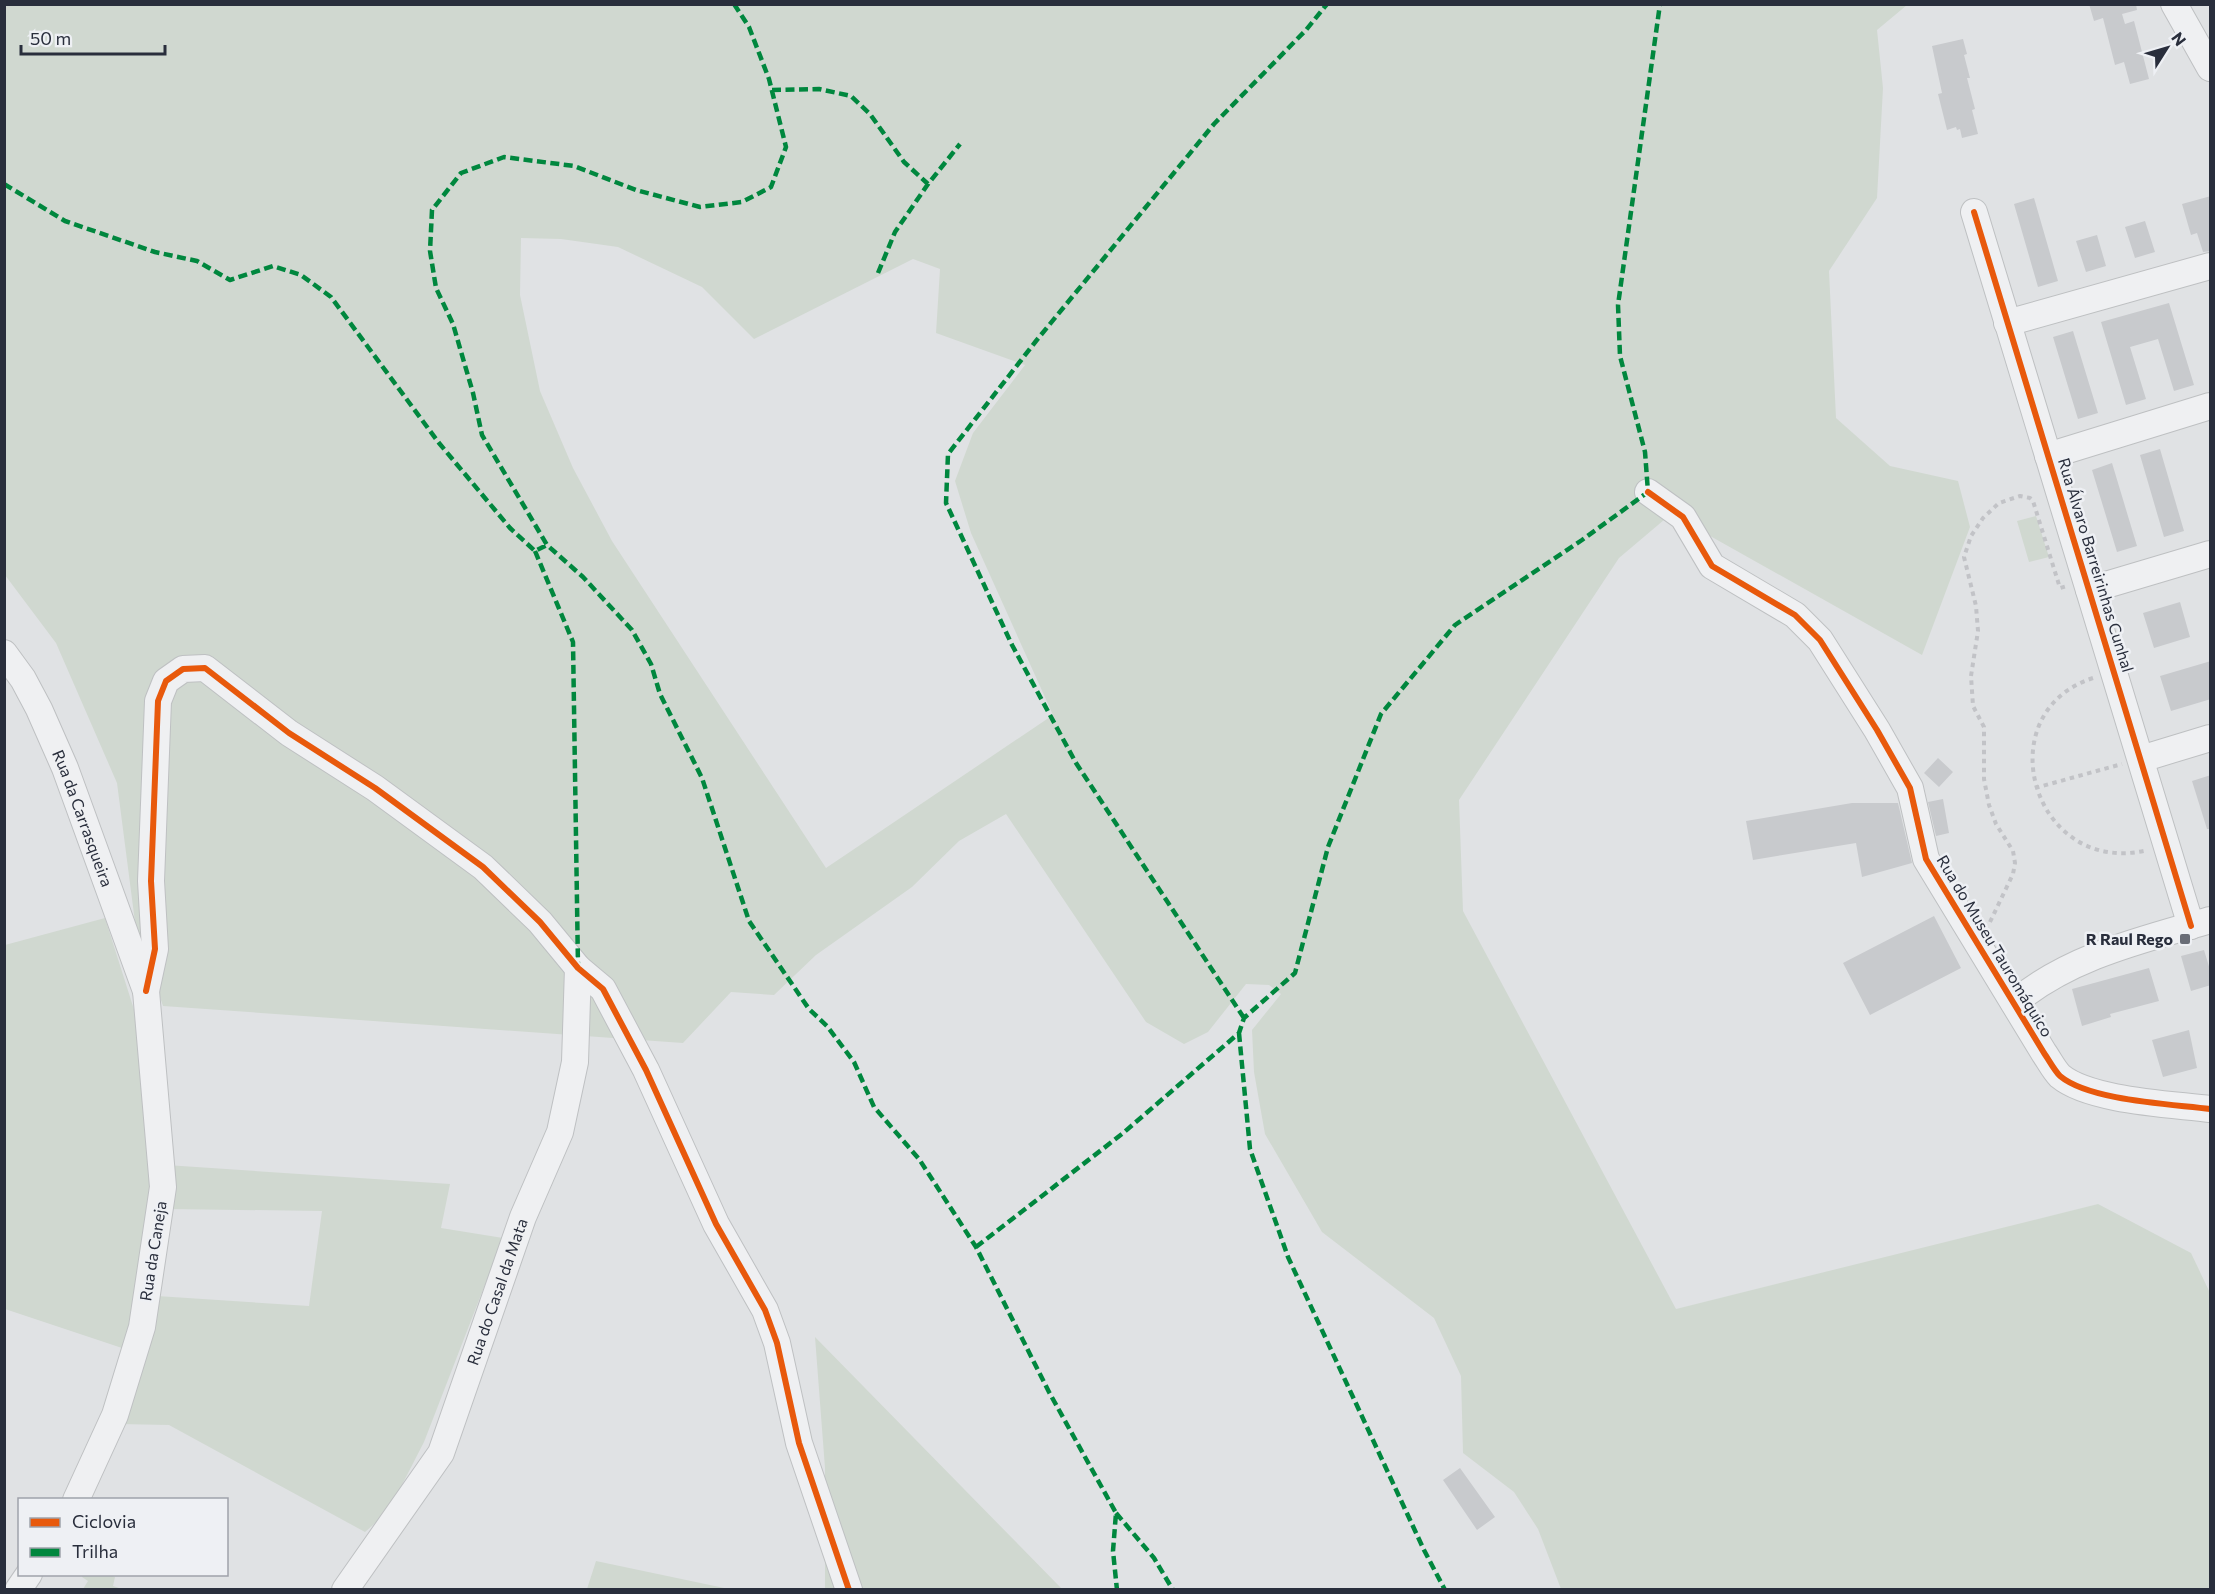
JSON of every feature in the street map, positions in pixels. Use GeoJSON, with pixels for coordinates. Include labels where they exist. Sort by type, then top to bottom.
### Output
{"type":"FeatureCollection","features":[{"type":"Feature","properties":{"kind":"street"},"geometry":{"type":"LineString","coordinates":[[2174,4],[2211,68]]}},
{"type":"Feature","properties":{"kind":"street","name":"Rua Álvaro Barreirinhas Cunhal"},"geometry":{"type":"LineString","coordinates":[[1974,212],[2167,845],[2201,923]]}},
{"type":"Feature","properties":{"kind":"street"},"geometry":{"type":"LineString","coordinates":[[2007,323],[2211,266]]}},
{"type":"Feature","properties":{"kind":"street"},"geometry":{"type":"LineString","coordinates":[[2048,456],[2211,406]]}},
{"type":"Feature","properties":{"kind":"street","name":"Rua do Museu Tauromáquico"},"geometry":{"type":"LineString","coordinates":[[1648,492],[1683,517],[1712,566],[1795,615],[1820,640],[1877,730],[1910,788],[1926,859],[2060,1076],[2086,1090],[2127,1099],[2211,1109]]}},
{"type":"Feature","properties":{"kind":"street"},"geometry":{"type":"LineString","coordinates":[[2088,585],[2211,554]]}},
{"type":"Feature","properties":{"kind":"street","name":"Rua da Carrasqueira"},"geometry":{"type":"LineString","coordinates":[[4,653],[23,680],[39,709],[65,768],[146,991]]}},
{"type":"Feature","properties":{"kind":"street"},"geometry":{"type":"LineString","coordinates":[[146,991],[155,949],[151,881],[158,701],[166,681],[183,669],[205,668],[289,733],[375,788],[483,867],[540,922],[578,968],[603,989],[646,1070],[716,1224],[765,1310],[777,1343],[799,1443],[849,1590]]}},
{"type":"Feature","properties":{"kind":"street"},"geometry":{"type":"LineString","coordinates":[[2141,759],[2211,738]]}},
{"type":"Feature","properties":{"kind":"street"},"geometry":{"type":"LineString","coordinates":[[2014,1003],[2032,988],[2066,968],[2133,942],[2201,923]]}},
{"type":"Feature","properties":{"kind":"street","name":"Rua do Casal da Mata"},"geometry":{"type":"LineString","coordinates":[[345,1590],[441,1453],[519,1228],[560,1132],[574,1062],[578,968]]}},
{"type":"Feature","properties":{"kind":"street","name":"Rua da Caneja"},"geometry":{"type":"LineString","coordinates":[[77,1498],[115,1415],[142,1327],[163,1187],[146,991]]}},
{"type":"Feature","properties":{"kind":"street"},"geometry":{"type":"LineString","coordinates":[[18,1590],[28,1576]]}},
{"type":"Feature","properties":{"kind":"path"},"geometry":{"type":"LineString","coordinates":[[1981,948],[1992,917],[2013,874],[2015,863],[2013,851],[1996,824],[1989,806],[1984,779],[1984,727],[1973,706],[1971,686],[1978,631],[1976,606],[1964,557],[1971,536],[1983,518],[1999,503],[2020,496],[2030,498],[2033,501],[2060,588],[2088,585]]}},
{"type":"Feature","properties":{"kind":"path"},"geometry":{"type":"LineString","coordinates":[[2114,672],[2086,680],[2072,688],[2059,698],[2049,711],[2041,724],[2032,756],[2036,788],[2041,803],[2055,823],[2073,840],[2088,847],[2120,854],[2136,853],[2167,845]]}},
{"type":"Feature","properties":{"kind":"path"},"geometry":{"type":"LineString","coordinates":[[2036,788],[2141,759]]}},
{"type":"Feature","properties":{"kind":"shaded area"},"geometry":{"type":"Polygon","coordinates":[[[5,5],[1907,5],[1877,30],[1883,88],[1877,198],[1829,271],[1836,418],[1890,466],[1958,481],[1970,527],[1922,655],[1671,514],[1619,558],[1459,800],[1463,911],[1676,1309],[2098,1204],[2191,1253],[2210,1293],[2210,1589],[1561,1589],[1538,1529],[1514,1492],[1463,1453],[1461,1376],[1434,1318],[1322,1232],[1265,1134],[1254,1072],[1252,1030],[1281,994],[1269,985],[1246,984],[1208,1032],[1184,1044],[1146,1022],[1006,814],[959,841],[912,887],[816,955],[774,995],[731,992],[683,1043],[163,1006],[135,922],[117,783],[56,643],[5,575],[5,5]],[[521,238],[520,295],[540,391],[573,468],[612,541],[826,868],[1053,715],[971,533],[955,481],[973,433],[1025,365],[936,333],[940,269],[913,259],[754,339],[702,287],[618,247],[561,239],[521,238]]]}},
{"type":"Feature","properties":{"kind":"shaded area"},"geometry":{"type":"Polygon","coordinates":[[[2036,516],[2049,557],[2029,562],[2017,521],[2036,516]]]}},
{"type":"Feature","properties":{"kind":"shaded area"},"geometry":{"type":"Polygon","coordinates":[[[105,918],[137,1019],[143,1107],[152,1159],[151,1204],[144,1279],[125,1349],[5,1309],[5,945],[105,918]]]}},
{"type":"Feature","properties":{"kind":"shaded area"},"geometry":{"type":"Polygon","coordinates":[[[166,1165],[450,1184],[441,1228],[503,1238],[424,1442],[388,1512],[365,1532],[169,1425],[118,1424],[157,1296],[309,1306],[322,1211],[168,1209],[166,1165]]]}},
{"type":"Feature","properties":{"kind":"shaded area"},"geometry":{"type":"Polygon","coordinates":[[[815,1337],[1062,1589],[825,1589],[825,1468],[815,1337]]]}},
{"type":"Feature","properties":{"kind":"shaded area"},"geometry":{"type":"Polygon","coordinates":[[[596,1561],[729,1589],[587,1589],[596,1561]]]}},
{"type":"Feature","properties":{"kind":"shaded area"},"geometry":{"type":"Polygon","coordinates":[[[112,1576],[115,1577],[113,1586],[122,1589],[83,1589],[88,1581],[82,1577],[112,1576]]]}},
{"type":"Feature","properties":{"kind":"building"},"geometry":{"type":"Polygon","coordinates":[[[2089,4],[2136,4],[2137,10],[2122,14],[2125,24],[2134,21],[2149,79],[2130,84],[2124,62],[2115,65],[2103,18],[2094,21],[2089,4]]]}},
{"type":"Feature","properties":{"kind":"building"},"geometry":{"type":"Polygon","coordinates":[[[1963,39],[1967,54],[1964,55],[1970,78],[1967,78],[1975,109],[1972,110],[1978,134],[1962,138],[1960,129],[1957,130],[1956,127],[1947,130],[1938,94],[1942,93],[1932,46],[1963,39]]]}},
{"type":"Feature","properties":{"kind":"building"},"geometry":{"type":"Polygon","coordinates":[[[2211,196],[2211,251],[2203,252],[2197,233],[2191,235],[2182,204],[2211,196]]]}},
{"type":"Feature","properties":{"kind":"building"},"geometry":{"type":"Polygon","coordinates":[[[2034,198],[2058,281],[2038,287],[2014,204],[2034,198]]]}},
{"type":"Feature","properties":{"kind":"building"},"geometry":{"type":"Polygon","coordinates":[[[2145,221],[2155,252],[2135,258],[2125,227],[2145,221]]]}},
{"type":"Feature","properties":{"kind":"building"},"geometry":{"type":"Polygon","coordinates":[[[2097,235],[2106,266],[2086,272],[2076,241],[2097,235]]]}},
{"type":"Feature","properties":{"kind":"building"},"geometry":{"type":"Polygon","coordinates":[[[2169,303],[2194,385],[2174,391],[2158,339],[2130,347],[2146,399],[2126,405],[2101,322],[2169,303]]]}},
{"type":"Feature","properties":{"kind":"building"},"geometry":{"type":"Polygon","coordinates":[[[2073,331],[2098,413],[2078,419],[2053,337],[2073,331]]]}},
{"type":"Feature","properties":{"kind":"building"},"geometry":{"type":"Polygon","coordinates":[[[2160,449],[2184,531],[2164,537],[2140,455],[2160,449]]]}},
{"type":"Feature","properties":{"kind":"building"},"geometry":{"type":"Polygon","coordinates":[[[2112,463],[2137,546],[2117,552],[2092,470],[2112,463]]]}},
{"type":"Feature","properties":{"kind":"building"},"geometry":{"type":"Polygon","coordinates":[[[2180,602],[2190,637],[2154,648],[2143,613],[2180,602]]]}},
{"type":"Feature","properties":{"kind":"building"},"geometry":{"type":"Polygon","coordinates":[[[2211,661],[2211,699],[2171,711],[2160,676],[2211,661]]]}},
{"type":"Feature","properties":{"kind":"building"},"geometry":{"type":"Polygon","coordinates":[[[1938,758],[1953,772],[1939,787],[1924,773],[1938,758]]]}},
{"type":"Feature","properties":{"kind":"building"},"geometry":{"type":"Polygon","coordinates":[[[2211,775],[2211,829],[2207,829],[2192,781],[2211,775]]]}},
{"type":"Feature","properties":{"kind":"building"},"geometry":{"type":"Polygon","coordinates":[[[1943,799],[1949,833],[1936,836],[1928,802],[1943,799]]]}},
{"type":"Feature","properties":{"kind":"building"},"geometry":{"type":"Polygon","coordinates":[[[1852,803],[1898,803],[1912,863],[1862,877],[1856,843],[1753,860],[1746,821],[1852,803]]]}},
{"type":"Feature","properties":{"kind":"building"},"geometry":{"type":"Polygon","coordinates":[[[1934,916],[1961,968],[1870,1015],[1843,963],[1934,916]]]}},
{"type":"Feature","properties":{"kind":"building"},"geometry":{"type":"Polygon","coordinates":[[[2204,950],[2211,973],[2211,985],[2191,991],[2181,956],[2204,950]]]}},
{"type":"Feature","properties":{"kind":"building"},"geometry":{"type":"Polygon","coordinates":[[[2149,968],[2159,1001],[2110,1014],[2111,1017],[2082,1026],[2072,989],[2149,968]]]}},
{"type":"Feature","properties":{"kind":"building"},"geometry":{"type":"Polygon","coordinates":[[[2189,1030],[2197,1068],[2163,1077],[2152,1040],[2189,1030]]]}},
{"type":"Feature","properties":{"kind":"building"},"geometry":{"type":"Polygon","coordinates":[[[1460,1468],[1495,1517],[1477,1530],[1443,1480],[1460,1468]]]}},
{"type":"Feature","properties":{"kind":"marked path"},"geometry":{"type":"LineString","coordinates":[[734,4],[749,27],[769,79],[786,147],[771,187],[742,202],[700,207],[636,190],[574,166],[504,157],[461,173],[432,210],[430,251],[436,288],[453,324],[473,393],[482,435],[547,545],[583,577],[632,630],[651,664],[660,694],[702,778],[749,921],[809,1009],[827,1026],[854,1062],[874,1107],[919,1159],[976,1247],[1049,1392],[1116,1513],[1113,1551],[1117,1590]]}},
{"type":"Feature","properties":{"kind":"marked path"},"geometry":{"type":"LineString","coordinates":[[1244,1018],[1076,763],[1012,645],[946,503],[948,454],[1036,341],[1214,124],[1306,30],[1327,4]]}},
{"type":"Feature","properties":{"kind":"marked path"},"geometry":{"type":"LineString","coordinates":[[976,1247],[1122,1134],[1239,1033],[1244,1018],[1295,973],[1328,847],[1381,714],[1455,625],[1582,540],[1648,492],[1645,452],[1620,356],[1618,305],[1660,4]]}},
{"type":"Feature","properties":{"kind":"marked path"},"geometry":{"type":"LineString","coordinates":[[772,90],[819,89],[851,96],[870,114],[904,162],[928,184]]}},
{"type":"Feature","properties":{"kind":"marked path"},"geometry":{"type":"LineString","coordinates":[[878,273],[895,232],[928,184],[960,144]]}},
{"type":"Feature","properties":{"kind":"marked path"},"geometry":{"type":"LineString","coordinates":[[4,184],[65,221],[155,252],[197,261],[230,280],[273,266],[301,275],[331,297],[439,443],[510,528],[535,551],[547,545]]}},
{"type":"Feature","properties":{"kind":"marked path"},"geometry":{"type":"LineString","coordinates":[[535,551],[573,642],[578,967]]}},
{"type":"Feature","properties":{"kind":"marked path"},"geometry":{"type":"LineString","coordinates":[[1239,1033],[1250,1149],[1288,1257],[1424,1550],[1445,1590]]}},
{"type":"Feature","properties":{"kind":"marked path"},"geometry":{"type":"LineString","coordinates":[[1116,1513],[1154,1558],[1173,1590]]}},
{"type":"Feature","properties":{"kind":"cycle path"},"geometry":{"type":"LineString","coordinates":[[1974,212],[2191,926]]}},
{"type":"Feature","properties":{"kind":"cycle path"},"geometry":{"type":"LineString","coordinates":[[1648,492],[1683,517],[1712,566],[1795,615],[1820,640],[1877,730],[1910,788],[1926,859],[2060,1076],[2091,1091],[2111,1096],[2210,1109]]}},
{"type":"Feature","properties":{"kind":"cycle path"},"geometry":{"type":"LineString","coordinates":[[146,991],[155,949],[151,881],[158,701],[166,681],[183,669],[205,668],[289,733],[375,788],[483,867],[540,922],[578,968],[603,989],[646,1070],[716,1224],[765,1310],[777,1343],[799,1443],[849,1590]]}},
{"type":"Feature","properties":{"kind":"place","name":"R Raul Rego"},"geometry":{"type":"Point","coordinates":[2185,939]}}]}
